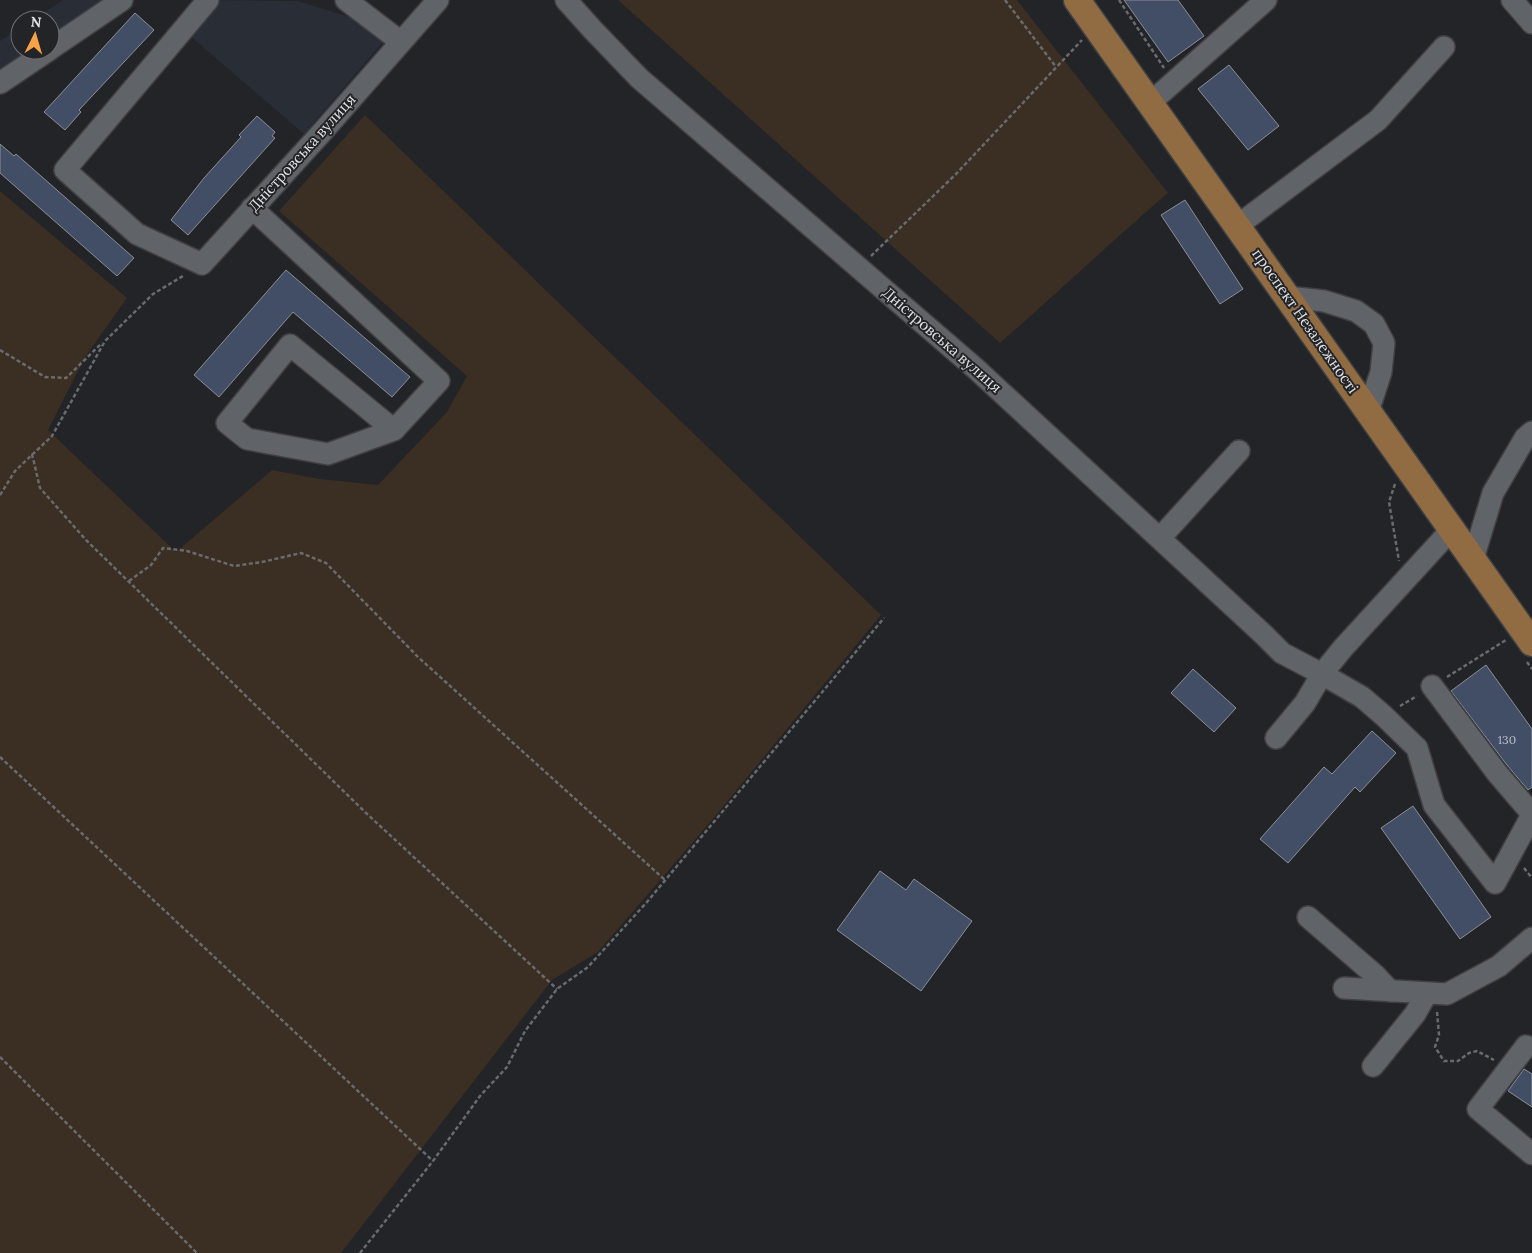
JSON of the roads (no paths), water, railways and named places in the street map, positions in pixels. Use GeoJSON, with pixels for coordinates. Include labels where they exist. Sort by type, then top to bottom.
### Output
{"type":"FeatureCollection","features":[{"type":"Feature","properties":{"kind":"main road","name":"проспект Незалежності"},"geometry":{"type":"LineString","coordinates":[[1077,0],[1532,643]]}},
{"type":"Feature","properties":{"kind":"street"},"geometry":{"type":"LineString","coordinates":[[60,43],[122,0]]}},
{"type":"Feature","properties":{"kind":"street","name":"Дністровська вулиця"},"geometry":{"type":"LineString","coordinates":[[208,0],[64,170],[137,234],[202,264],[324,130],[438,0]]}},
{"type":"Feature","properties":{"kind":"street"},"geometry":{"type":"LineString","coordinates":[[346,0],[401,42]]}},
{"type":"Feature","properties":{"kind":"street","name":"Дністровська вулиця"},"geometry":{"type":"LineString","coordinates":[[566,0],[639,78],[975,368],[1264,634],[1282,653],[1362,698],[1384,716],[1417,748],[1434,805],[1495,883],[1532,815]]}},
{"type":"Feature","properties":{"kind":"street"},"geometry":{"type":"LineString","coordinates":[[1150,103],[1266,0]]}},
{"type":"Feature","properties":{"kind":"street"},"geometry":{"type":"LineString","coordinates":[[1512,0],[1532,23]]}},
{"type":"Feature","properties":{"kind":"street"},"geometry":{"type":"LineString","coordinates":[[1237,226],[1378,120],[1444,47]]}},
{"type":"Feature","properties":{"kind":"street"},"geometry":{"type":"LineString","coordinates":[[0,84],[35,60]]}},
{"type":"Feature","properties":{"kind":"street"},"geometry":{"type":"LineString","coordinates":[[252,208],[440,381],[394,430],[328,454],[247,439],[227,423],[290,345],[394,430]]}},
{"type":"Feature","properties":{"kind":"street"},"geometry":{"type":"LineString","coordinates":[[1287,296],[1324,301],[1356,312],[1374,324],[1384,343],[1381,372],[1368,412]]}},
{"type":"Feature","properties":{"kind":"street"},"geometry":{"type":"LineString","coordinates":[[1472,559],[1493,493],[1525,438],[1532,432]]}},
{"type":"Feature","properties":{"kind":"street"},"geometry":{"type":"LineString","coordinates":[[1160,538],[1239,451]]}},
{"type":"Feature","properties":{"kind":"street"},"geometry":{"type":"LineString","coordinates":[[1276,738],[1305,703],[1322,674],[1343,648],[1452,529]]}},
{"type":"Feature","properties":{"kind":"street"},"geometry":{"type":"LineString","coordinates":[[1432,686],[1532,815]]}},
{"type":"Feature","properties":{"kind":"street"},"geometry":{"type":"LineString","coordinates":[[1308,917],[1375,975],[1390,991]]}},
{"type":"Feature","properties":{"kind":"street"},"geometry":{"type":"LineString","coordinates":[[1344,988],[1447,994],[1499,966],[1532,938]]}},
{"type":"Feature","properties":{"kind":"street"},"geometry":{"type":"LineString","coordinates":[[1373,1066],[1431,993]]}},
{"type":"Feature","properties":{"kind":"street"},"geometry":{"type":"LineString","coordinates":[[1530,1047],[1510,1067],[1478,1109],[1532,1154]]}}]}
